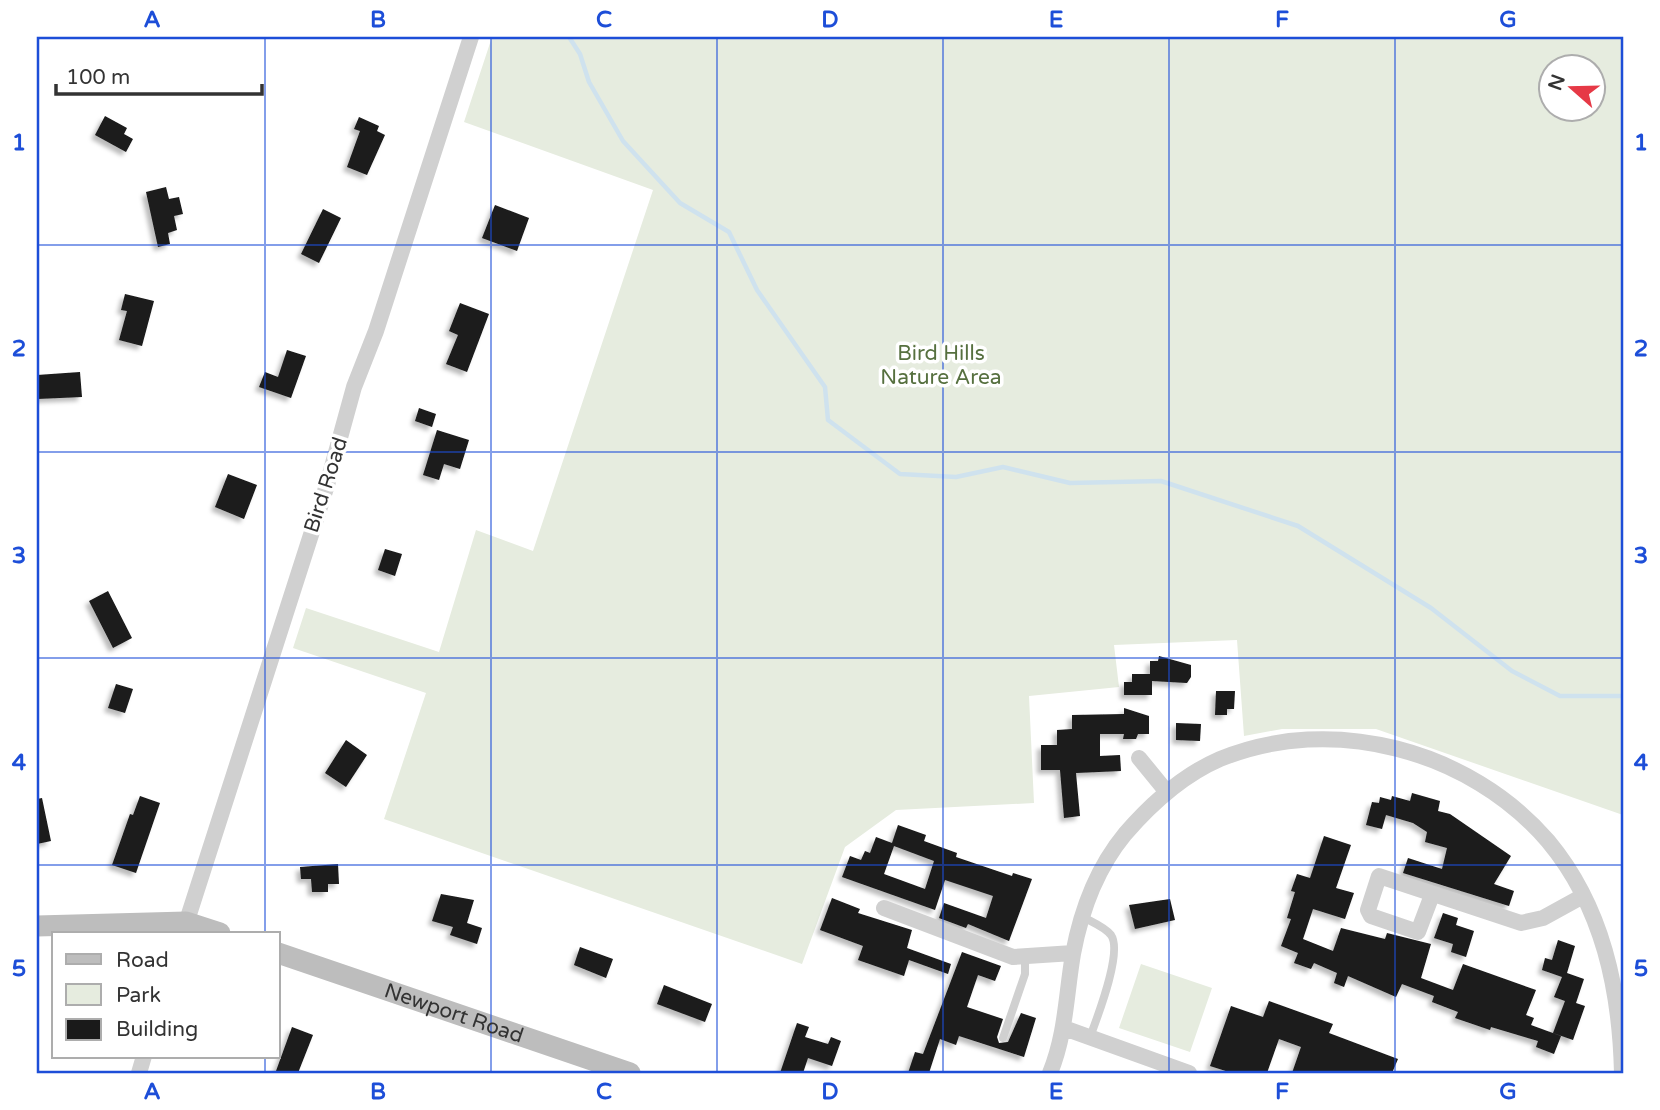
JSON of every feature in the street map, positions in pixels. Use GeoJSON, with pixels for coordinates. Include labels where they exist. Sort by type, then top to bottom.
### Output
{"type":"FeatureCollection","features":[{"type":"Feature","properties":{"kind":"street","name":"Bird Road"},"geometry":{"type":"LineString","coordinates":[[184,928],[327,485],[354,387],[376,331],[471,37]]}},
{"type":"Feature","properties":{"kind":"street"},"geometry":{"type":"LineString","coordinates":[[1050,1073],[1064,1028],[1073,953],[1090,892],[1106,861],[1125,834],[1166,791],[1219,760],[1271,745],[1323,740],[1381,744],[1429,758],[1479,782],[1519,812],[1549,843],[1583,896],[1602,936],[1613,974],[1622,1063]]}},
{"type":"Feature","properties":{"kind":"street"},"geometry":{"type":"LineString","coordinates":[[1139,758],[1166,791]]}},
{"type":"Feature","properties":{"kind":"street"},"geometry":{"type":"LineString","coordinates":[[1433,895],[1418,932],[1371,916],[1368,910],[1379,876],[1521,923],[1543,918],[1583,896]]}},
{"type":"Feature","properties":{"kind":"street"},"geometry":{"type":"LineString","coordinates":[[884,908],[1013,957],[1073,953]]}},
{"type":"Feature","properties":{"kind":"street"},"geometry":{"type":"LineString","coordinates":[[37,926],[184,928],[213,932]]}},
{"type":"Feature","properties":{"kind":"street","name":"Newport Road"},"geometry":{"type":"LineString","coordinates":[[280,954],[630,1073]]}},
{"type":"Feature","properties":{"kind":"street"},"geometry":{"type":"LineString","coordinates":[[1064,1028],[1189,1073]]}},
{"type":"Feature","properties":{"kind":"lane"},"geometry":{"type":"LineString","coordinates":[[1083,917],[1110,933],[1113,940],[1111,969],[1090,1037]]}},
{"type":"Feature","properties":{"kind":"lane"},"geometry":{"type":"LineString","coordinates":[[1003,1038],[1025,974],[1025,957]]}},
{"type":"Feature","properties":{"kind":"green space","name":"Bird Hills Nature Area"},"geometry":{"type":"Polygon","coordinates":[[[492,37],[1623,37],[1623,815],[1376,729],[1282,729],[1244,736],[1237,640],[1114,645],[1119,687],[1029,696],[1034,803],[896,810],[845,847],[802,964],[384,819],[426,693],[293,648],[306,608],[439,652],[476,530],[533,551],[653,190],[464,122],[492,37]]]}},
{"type":"Feature","properties":{"kind":"green space"},"geometry":{"type":"Polygon","coordinates":[[[1141,964],[1212,988],[1190,1052],[1119,1028],[1141,964]]]}},
{"type":"Feature","properties":{"kind":"building"},"geometry":{"type":"Polygon","coordinates":[[[105,116],[127,128],[124,134],[133,139],[126,152],[95,135],[105,116]]]}},
{"type":"Feature","properties":{"kind":"building"},"geometry":{"type":"Polygon","coordinates":[[[359,117],[379,126],[377,131],[385,135],[367,175],[347,167],[360,131],[354,129],[359,117]]]}},
{"type":"Feature","properties":{"kind":"building"},"geometry":{"type":"Polygon","coordinates":[[[166,187],[169,199],[179,197],[183,214],[174,216],[177,230],[168,233],[170,244],[158,247],[146,192],[166,187]]]}},
{"type":"Feature","properties":{"kind":"building"},"geometry":{"type":"Polygon","coordinates":[[[495,205],[529,218],[517,251],[482,238],[495,205]]]}},
{"type":"Feature","properties":{"kind":"building"},"geometry":{"type":"Polygon","coordinates":[[[323,209],[341,218],[319,263],[301,254],[323,209]]]}},
{"type":"Feature","properties":{"kind":"building"},"geometry":{"type":"Polygon","coordinates":[[[125,294],[154,301],[142,346],[119,340],[127,311],[121,310],[125,294]]]}},
{"type":"Feature","properties":{"kind":"building"},"geometry":{"type":"Polygon","coordinates":[[[460,303],[489,314],[467,372],[446,364],[458,335],[449,331],[460,303]]]}},
{"type":"Feature","properties":{"kind":"building"},"geometry":{"type":"Polygon","coordinates":[[[287,350],[306,356],[291,398],[259,387],[265,372],[278,377],[287,350]]]}},
{"type":"Feature","properties":{"kind":"building"},"geometry":{"type":"Polygon","coordinates":[[[80,372],[82,397],[37,399],[37,375],[80,372]]]}},
{"type":"Feature","properties":{"kind":"building"},"geometry":{"type":"Polygon","coordinates":[[[419,408],[436,414],[432,427],[415,421],[419,408]]]}},
{"type":"Feature","properties":{"kind":"building"},"geometry":{"type":"Polygon","coordinates":[[[437,430],[469,440],[460,469],[444,464],[439,480],[423,475],[437,430]]]}},
{"type":"Feature","properties":{"kind":"building"},"geometry":{"type":"Polygon","coordinates":[[[228,474],[257,485],[244,519],[215,507],[228,474]]]}},
{"type":"Feature","properties":{"kind":"building"},"geometry":{"type":"Polygon","coordinates":[[[385,549],[402,554],[395,576],[378,570],[385,549]]]}},
{"type":"Feature","properties":{"kind":"building"},"geometry":{"type":"Polygon","coordinates":[[[108,591],[132,638],[113,648],[89,601],[108,591]]]}},
{"type":"Feature","properties":{"kind":"building"},"geometry":{"type":"Polygon","coordinates":[[[1159,656],[1191,665],[1191,677],[1187,683],[1152,681],[1152,695],[1124,695],[1124,682],[1132,682],[1132,674],[1150,674],[1150,661],[1158,661],[1159,656]]]}},
{"type":"Feature","properties":{"kind":"building"},"geometry":{"type":"Polygon","coordinates":[[[116,684],[133,689],[125,713],[108,708],[116,684]]]}},
{"type":"Feature","properties":{"kind":"building"},"geometry":{"type":"Polygon","coordinates":[[[1216,691],[1235,691],[1234,709],[1227,709],[1227,715],[1215,715],[1216,691]]]}},
{"type":"Feature","properties":{"kind":"building"},"geometry":{"type":"Polygon","coordinates":[[[1124,708],[1149,716],[1149,734],[1138,734],[1136,739],[1123,739],[1124,734],[1100,734],[1100,756],[1120,755],[1121,771],[1076,773],[1080,816],[1064,818],[1060,770],[1041,770],[1041,745],[1057,745],[1057,730],[1072,729],[1072,715],[1124,714],[1124,708]]]}},
{"type":"Feature","properties":{"kind":"building"},"geometry":{"type":"Polygon","coordinates":[[[1176,723],[1201,724],[1200,741],[1176,740],[1176,723]]]}},
{"type":"Feature","properties":{"kind":"building"},"geometry":{"type":"Polygon","coordinates":[[[346,740],[367,755],[346,787],[325,773],[346,740]]]}},
{"type":"Feature","properties":{"kind":"building"},"geometry":{"type":"Polygon","coordinates":[[[1412,793],[1440,801],[1438,811],[1450,814],[1511,856],[1494,884],[1514,891],[1509,906],[1403,873],[1408,858],[1442,869],[1447,848],[1425,842],[1427,832],[1413,823],[1386,815],[1382,829],[1366,825],[1372,802],[1379,803],[1380,797],[1391,800],[1392,796],[1410,801],[1412,793]]]}},
{"type":"Feature","properties":{"kind":"building"},"geometry":{"type":"Polygon","coordinates":[[[140,796],[160,803],[136,873],[112,865],[130,814],[133,815],[140,796]]]}},
{"type":"Feature","properties":{"kind":"building"},"geometry":{"type":"Polygon","coordinates":[[[42,798],[51,841],[37,844],[37,799],[42,798]]]}},
{"type":"Feature","properties":{"kind":"building"},"geometry":{"type":"Polygon","coordinates":[[[898,825],[926,835],[924,841],[957,853],[956,857],[1012,876],[1013,873],[1032,879],[1009,941],[968,924],[966,928],[939,918],[944,903],[986,918],[993,896],[945,880],[935,910],[842,877],[850,856],[861,860],[865,851],[870,853],[876,837],[892,843],[898,825]],[[894,846],[884,874],[925,889],[934,861],[894,846]]]}},
{"type":"Feature","properties":{"kind":"building"},"geometry":{"type":"Polygon","coordinates":[[[1324,836],[1351,845],[1336,888],[1354,893],[1345,919],[1313,909],[1303,939],[1333,951],[1341,928],[1385,939],[1387,933],[1431,944],[1421,978],[1453,990],[1463,964],[1536,990],[1526,1015],[1534,1018],[1531,1025],[1561,1036],[1554,1054],[1536,1047],[1538,1041],[1491,1027],[1490,1030],[1455,1018],[1458,1012],[1432,1002],[1434,996],[1402,984],[1396,997],[1348,976],[1344,987],[1334,983],[1337,973],[1314,963],[1311,969],[1294,963],[1298,953],[1281,946],[1291,919],[1287,918],[1295,892],[1291,891],[1297,874],[1310,878],[1324,836]]]}},
{"type":"Feature","properties":{"kind":"building"},"geometry":{"type":"Polygon","coordinates":[[[338,864],[339,884],[328,884],[328,892],[312,892],[311,879],[301,879],[300,867],[338,864]]]}},
{"type":"Feature","properties":{"kind":"building"},"geometry":{"type":"Polygon","coordinates":[[[441,894],[474,900],[467,923],[482,928],[477,944],[450,935],[453,927],[432,921],[441,894]]]}},
{"type":"Feature","properties":{"kind":"building"},"geometry":{"type":"Polygon","coordinates":[[[832,898],[860,909],[858,913],[912,930],[907,948],[951,964],[948,974],[909,960],[904,976],[858,960],[863,946],[820,930],[832,898]]]}},
{"type":"Feature","properties":{"kind":"building"},"geometry":{"type":"Polygon","coordinates":[[[1170,899],[1175,920],[1135,929],[1129,905],[1170,899]]]}},
{"type":"Feature","properties":{"kind":"building"},"geometry":{"type":"Polygon","coordinates":[[[1443,913],[1458,918],[1456,925],[1474,931],[1466,957],[1451,952],[1453,944],[1434,938],[1443,913]]]}},
{"type":"Feature","properties":{"kind":"building"},"geometry":{"type":"Polygon","coordinates":[[[1558,940],[1575,946],[1567,973],[1584,979],[1576,1003],[1585,1006],[1573,1040],[1553,1033],[1565,1001],[1554,997],[1562,977],[1542,970],[1545,958],[1552,960],[1558,940]]]}},
{"type":"Feature","properties":{"kind":"building"},"geometry":{"type":"Polygon","coordinates":[[[580,947],[613,959],[606,978],[574,965],[580,947]]]}},
{"type":"Feature","properties":{"kind":"building"},"geometry":{"type":"Polygon","coordinates":[[[962,952],[1001,966],[995,981],[978,975],[967,1007],[1003,1019],[997,1037],[999,1043],[1008,1042],[1021,1013],[1036,1018],[1024,1057],[959,1036],[956,1045],[940,1039],[929,1073],[908,1073],[915,1052],[923,1054],[962,952]]]}},
{"type":"Feature","properties":{"kind":"building"},"geometry":{"type":"Polygon","coordinates":[[[664,985],[712,1004],[705,1022],[657,1004],[664,985]]]}},
{"type":"Feature","properties":{"kind":"building"},"geometry":{"type":"Polygon","coordinates":[[[1269,1001],[1333,1024],[1329,1033],[1398,1059],[1392,1073],[1292,1073],[1301,1047],[1279,1039],[1267,1073],[1232,1073],[1210,1066],[1231,1006],[1263,1017],[1269,1001]]]}},
{"type":"Feature","properties":{"kind":"building"},"geometry":{"type":"Polygon","coordinates":[[[797,1023],[809,1027],[805,1037],[828,1044],[831,1037],[841,1041],[832,1066],[808,1058],[803,1073],[780,1073],[797,1023]]]}},
{"type":"Feature","properties":{"kind":"building"},"geometry":{"type":"Polygon","coordinates":[[[292,1027],[313,1035],[298,1073],[283,1073],[276,1071],[292,1027]]]}},
{"type":"Feature","properties":{"kind":"waterway"},"geometry":{"type":"LineString","coordinates":[[569,37],[580,54],[589,82],[623,141],[680,203],[729,232],[757,290],[825,387],[828,420],[900,474],[956,477],[1003,467],[1070,483],[1161,481],[1298,526],[1431,608],[1512,671],[1560,696],[1623,696]]}}]}
